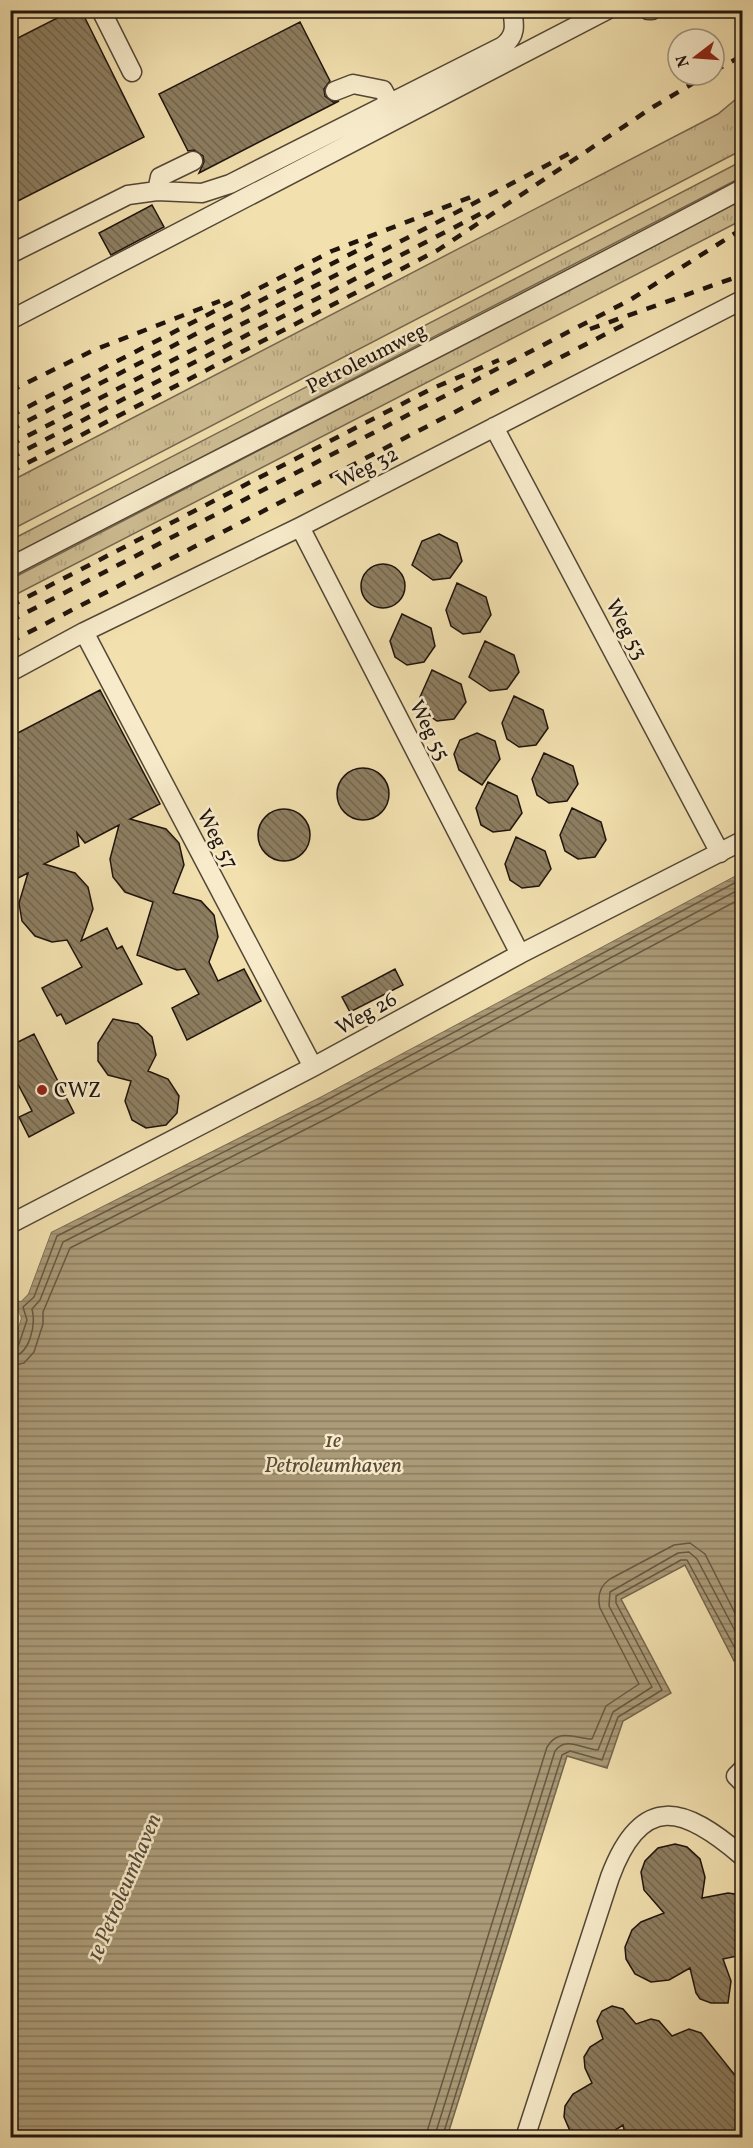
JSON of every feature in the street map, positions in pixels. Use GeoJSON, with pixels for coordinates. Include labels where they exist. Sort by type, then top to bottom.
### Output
{"type":"FeatureCollection","features":[{"type":"Feature","properties":{"kind":"street"},"geometry":{"type":"LineString","coordinates":[[101,10],[132,72]]}},
{"type":"Feature","properties":{"kind":"street"},"geometry":{"type":"LineString","coordinates":[[10,254],[128,195],[157,191],[202,193],[217,190],[503,46],[511,39],[514,31],[512,10]]}},
{"type":"Feature","properties":{"kind":"street"},"geometry":{"type":"LineString","coordinates":[[10,320],[607,10]]}},
{"type":"Feature","properties":{"kind":"street"},"geometry":{"type":"LineString","coordinates":[[334,91],[353,84],[383,90],[390,103]]}},
{"type":"Feature","properties":{"kind":"street"},"geometry":{"type":"LineString","coordinates":[[157,191],[160,177],[193,160]]}},
{"type":"Feature","properties":{"kind":"street","name":"Petroleumweg"},"geometry":{"type":"LineString","coordinates":[[10,567],[343,394],[552,290],[742,189]]}},
{"type":"Feature","properties":{"kind":"street","name":"Weg 32"},"geometry":{"type":"LineString","coordinates":[[10,672],[84,632],[300,527],[742,300]]}},
{"type":"Feature","properties":{"kind":"street","name":"Weg 53"},"geometry":{"type":"LineString","coordinates":[[494,427],[720,853]]}},
{"type":"Feature","properties":{"kind":"street","name":"Weg 55"},"geometry":{"type":"LineString","coordinates":[[300,527],[520,954]]}},
{"type":"Feature","properties":{"kind":"street","name":"Weg 57"},"geometry":{"type":"LineString","coordinates":[[84,632],[313,1067]]}},
{"type":"Feature","properties":{"kind":"street","name":"Weg 26"},"geometry":{"type":"LineString","coordinates":[[10,1224],[313,1067],[520,954],[742,841]]}},
{"type":"Feature","properties":{"kind":"street"},"geometry":{"type":"LineString","coordinates":[[525,2138],[610,1876],[625,1842],[633,1832],[657,1817],[689,1818],[714,1833],[742,1856]]}},
{"type":"Feature","properties":{"kind":"green space"},"geometry":{"type":"Polygon","coordinates":[[[742,94],[742,150],[11,530],[11,481],[718,114],[742,94]]]}},
{"type":"Feature","properties":{"kind":"green space"},"geometry":{"type":"Polygon","coordinates":[[[742,161],[742,177],[11,556],[11,540],[742,161]]]}},
{"type":"Feature","properties":{"kind":"green space"},"geometry":{"type":"Polygon","coordinates":[[[742,200],[742,220],[11,597],[11,579],[742,200]]]}},
{"type":"Feature","properties":{"kind":"water","name":"1e Petroleumhaven"},"geometry":{"type":"Polygon","coordinates":[[[742,872],[742,1656],[734,1661],[685,1565],[621,1599],[671,1693],[623,1721],[607,1768],[567,1756],[447,2137],[11,2138],[10,1352],[21,1318],[12,1309],[15,1300],[21,1301],[28,1294],[51,1232],[320,1097],[742,872]]]}},
{"type":"Feature","properties":{"kind":"pier"},"geometry":{"type":"Polygon","coordinates":[[[742,870],[320,1097],[51,1232],[28,1294],[21,1301],[15,1300],[12,1309],[17,1310],[21,1318],[11,1352],[10,1342],[18,1319],[10,1312],[12,1299],[20,1298],[26,1293],[50,1230],[319,1094],[742,870]]]}},
{"type":"Feature","properties":{"kind":"building"},"geometry":{"type":"Polygon","coordinates":[[[73,10],[81,10],[144,137],[10,205],[10,42],[73,10]]]}},
{"type":"Feature","properties":{"kind":"building"},"geometry":{"type":"Polygon","coordinates":[[[300,22],[330,81],[324,89],[325,96],[333,102],[339,101],[199,173],[204,162],[203,156],[194,150],[188,151],[159,94],[300,22]]]}},
{"type":"Feature","properties":{"kind":"building"},"geometry":{"type":"Polygon","coordinates":[[[152,205],[164,227],[111,255],[99,233],[152,205]]]}},
{"type":"Feature","properties":{"kind":"building"},"geometry":{"type":"Polygon","coordinates":[[[439,534],[457,543],[462,561],[450,578],[433,580],[412,565],[422,541],[439,534]]]}},
{"type":"Feature","properties":{"kind":"building"},"geometry":{"type":"Polygon","coordinates":[[[383,564],[398,571],[405,586],[398,601],[383,608],[368,601],[361,586],[368,571],[383,564]]]}},
{"type":"Feature","properties":{"kind":"building"},"geometry":{"type":"Polygon","coordinates":[[[457,583],[486,597],[491,615],[480,632],[463,634],[451,626],[446,610],[457,583]]]}},
{"type":"Feature","properties":{"kind":"building"},"geometry":{"type":"Polygon","coordinates":[[[402,614],[431,628],[435,646],[424,662],[407,665],[395,657],[390,641],[402,614]]]}},
{"type":"Feature","properties":{"kind":"building"},"geometry":{"type":"Polygon","coordinates":[[[485,641],[514,655],[519,672],[507,689],[490,691],[469,677],[485,641]]]}},
{"type":"Feature","properties":{"kind":"building"},"geometry":{"type":"Polygon","coordinates":[[[432,670],[461,684],[466,702],[454,719],[437,721],[425,713],[420,697],[432,670]]]}},
{"type":"Feature","properties":{"kind":"building"},"geometry":{"type":"Polygon","coordinates":[[[100,690],[160,804],[130,819],[166,829],[179,843],[184,865],[173,893],[201,901],[214,915],[218,937],[209,962],[218,981],[244,969],[261,1001],[187,1040],[172,1008],[199,994],[185,969],[177,970],[137,955],[153,902],[125,892],[113,877],[110,859],[119,825],[85,843],[77,833],[79,846],[44,864],[75,873],[88,887],[93,909],[81,941],[107,928],[117,949],[122,946],[142,984],[66,1024],[61,1014],[57,1016],[42,988],[82,967],[67,940],[52,942],[35,936],[22,921],[19,903],[28,873],[10,882],[10,737],[100,690]]]}},
{"type":"Feature","properties":{"kind":"building"},"geometry":{"type":"Polygon","coordinates":[[[514,696],[543,710],[548,728],[536,745],[519,747],[507,739],[502,723],[514,696]]]}},
{"type":"Feature","properties":{"kind":"building"},"geometry":{"type":"Polygon","coordinates":[[[477,733],[495,741],[500,759],[482,785],[459,770],[454,754],[460,740],[477,733]]]}},
{"type":"Feature","properties":{"kind":"building"},"geometry":{"type":"Polygon","coordinates":[[[544,753],[573,766],[578,784],[567,801],[549,803],[537,795],[532,779],[544,753]]]}},
{"type":"Feature","properties":{"kind":"building"},"geometry":{"type":"Polygon","coordinates":[[[363,768],[373,770],[381,776],[387,784],[389,794],[387,804],[381,812],[373,818],[363,820],[353,818],[345,812],[339,804],[337,794],[339,784],[345,776],[353,770],[363,768]]]}},
{"type":"Feature","properties":{"kind":"building"},"geometry":{"type":"Polygon","coordinates":[[[488,782],[517,796],[522,813],[510,830],[493,832],[481,825],[476,808],[488,782]]]}},
{"type":"Feature","properties":{"kind":"building"},"geometry":{"type":"Polygon","coordinates":[[[572,808],[601,822],[606,840],[595,857],[578,859],[565,851],[560,835],[572,808]]]}},
{"type":"Feature","properties":{"kind":"building"},"geometry":{"type":"Polygon","coordinates":[[[284,809],[294,811],[302,817],[308,825],[310,835],[308,845],[302,853],[294,859],[284,861],[274,859],[266,853],[260,845],[258,835],[260,825],[266,817],[274,811],[284,809]]]}},
{"type":"Feature","properties":{"kind":"building"},"geometry":{"type":"Polygon","coordinates":[[[516,837],[545,851],[551,869],[539,886],[522,888],[510,880],[505,864],[516,837]]]}},
{"type":"Feature","properties":{"kind":"building"},"geometry":{"type":"Polygon","coordinates":[[[395,969],[403,985],[350,1012],[342,997],[395,969]]]}},
{"type":"Feature","properties":{"kind":"building"},"geometry":{"type":"Polygon","coordinates":[[[113,1019],[138,1024],[152,1037],[156,1055],[148,1071],[168,1079],[179,1096],[177,1113],[166,1125],[146,1128],[132,1120],[125,1101],[131,1081],[108,1075],[98,1061],[98,1043],[113,1019]]]}},
{"type":"Feature","properties":{"kind":"building","name":"CWZ"},"geometry":{"type":"Polygon","coordinates":[[[34,1034],[74,1113],[29,1137],[19,1117],[32,1111],[10,1069],[10,1046],[34,1034]]]}},
{"type":"Feature","properties":{"kind":"building"},"geometry":{"type":"Polygon","coordinates":[[[675,1844],[687,1847],[700,1859],[705,1877],[702,1898],[728,1893],[742,1895],[742,1955],[723,1959],[731,1981],[728,2003],[711,2003],[700,1999],[696,1993],[690,1968],[669,1980],[651,1982],[635,1974],[626,1959],[625,1947],[632,1930],[641,1922],[664,1913],[644,1890],[641,1872],[645,1861],[658,1848],[675,1844]]]}},
{"type":"Feature","properties":{"kind":"building"},"geometry":{"type":"Polygon","coordinates":[[[612,2006],[623,2009],[636,2024],[651,2019],[659,2021],[672,2036],[689,2029],[701,2033],[742,2084],[742,2138],[626,2138],[623,2125],[603,2138],[578,2138],[570,2131],[564,2117],[565,2106],[573,2094],[592,2083],[585,2068],[584,2057],[590,2047],[603,2039],[597,2021],[602,2011],[612,2006]]]}},
{"type":"Feature","properties":{"kind":"railway"},"geometry":{"type":"LineString","coordinates":[[726,65],[742,56]]}},
{"type":"Feature","properties":{"kind":"railway"},"geometry":{"type":"LineString","coordinates":[[10,472],[438,250],[687,87]]}},
{"type":"Feature","properties":{"kind":"railway"},"geometry":{"type":"LineString","coordinates":[[10,445],[574,151]]}},
{"type":"Feature","properties":{"kind":"railway"},"geometry":{"type":"LineString","coordinates":[[10,416],[332,251],[476,195]]}},
{"type":"Feature","properties":{"kind":"railway"},"geometry":{"type":"LineString","coordinates":[[10,458],[482,213]]}},
{"type":"Feature","properties":{"kind":"railway"},"geometry":{"type":"LineString","coordinates":[[10,621],[630,300],[742,229]]}},
{"type":"Feature","properties":{"kind":"railway"},"geometry":{"type":"LineString","coordinates":[[10,430],[372,243]]}},
{"type":"Feature","properties":{"kind":"railway"},"geometry":{"type":"LineString","coordinates":[[590,329],[742,275]]}},
{"type":"Feature","properties":{"kind":"railway"},"geometry":{"type":"LineString","coordinates":[[10,391],[94,350],[220,301]]}},
{"type":"Feature","properties":{"kind":"railway"},"geometry":{"type":"LineString","coordinates":[[10,642],[629,322]]}},
{"type":"Feature","properties":{"kind":"railway"},"geometry":{"type":"LineString","coordinates":[[10,606],[431,389],[499,360]]}},
{"type":"Feature","properties":{"kind":"place","name":"CWZ"},"geometry":{"type":"Point","coordinates":[42,1090]}}]}
